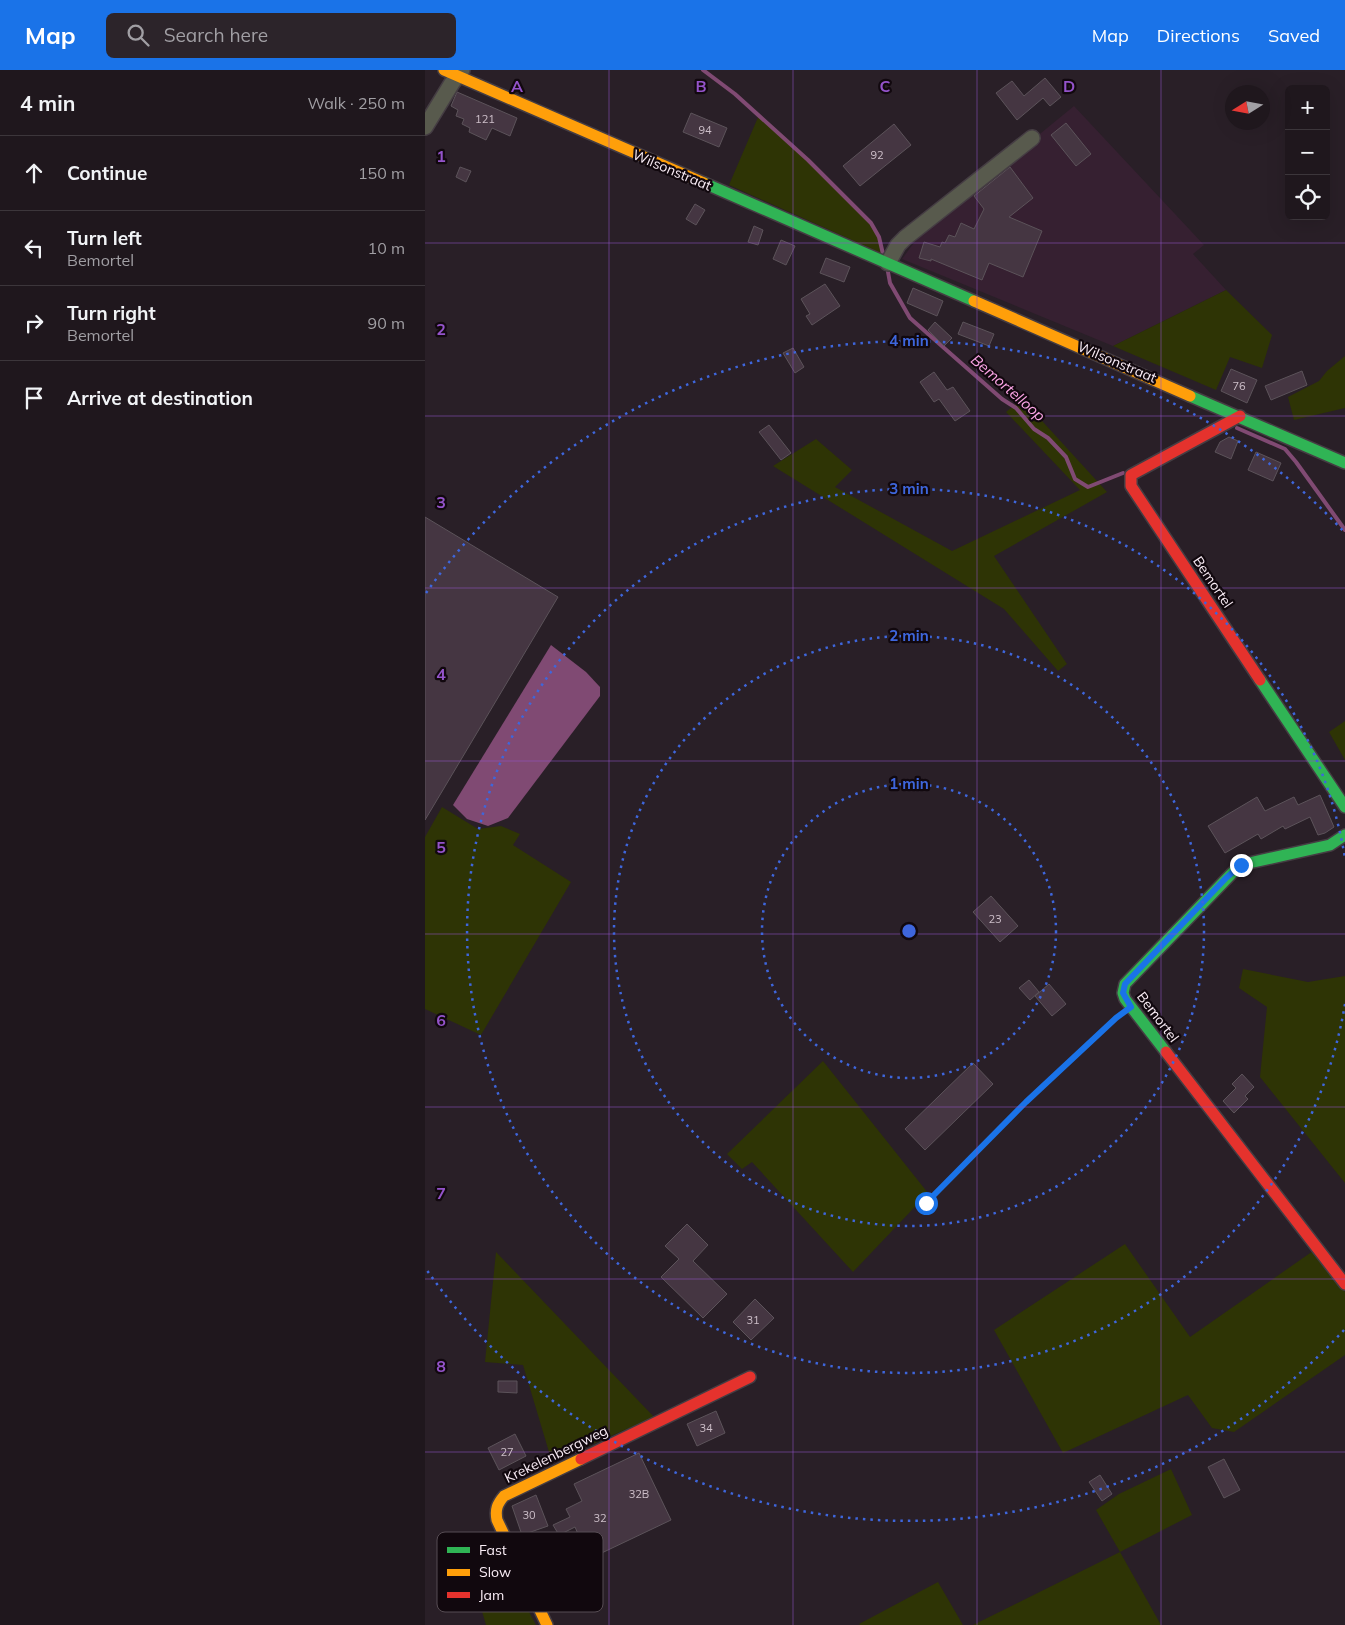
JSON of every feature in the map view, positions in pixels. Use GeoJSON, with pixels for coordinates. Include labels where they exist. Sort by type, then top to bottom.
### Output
{"type":"FeatureCollection","features":[{"type":"Feature","properties":{"kind":"street"},"geometry":{"type":"LineString","coordinates":[[425,127],[454,72]]}},
{"type":"Feature","properties":{"kind":"street","name":"Wilsonstraat"},"geometry":{"type":"LineString","coordinates":[[454,72],[1345,463]]}},
{"type":"Feature","properties":{"kind":"street"},"geometry":{"type":"LineString","coordinates":[[887,263],[898,245],[905,238],[1032,138]]}},
{"type":"Feature","properties":{"kind":"street","name":"Bemortel"},"geometry":{"type":"LineString","coordinates":[[1240,416],[1131,475],[1131,486],[1345,807]]}},
{"type":"Feature","properties":{"kind":"street","name":"Bemortel"},"geometry":{"type":"LineString","coordinates":[[1345,835],[1330,845],[1241,865],[1226,878],[1125,984],[1123,993],[1131,1007],[1345,1284]]}},
{"type":"Feature","properties":{"kind":"street","name":"Krekelenbergweg"},"geometry":{"type":"LineString","coordinates":[[503,1532],[495,1513],[496,1504],[504,1496],[750,1377]]}},
{"type":"Feature","properties":{"kind":"street","name":"Krekelenbergweg"},"geometry":{"type":"LineString","coordinates":[[541,1612],[547,1625]]}},
{"type":"Feature","properties":{"kind":"path"},"geometry":{"type":"LineString","coordinates":[[926,1203],[1026,1102],[1116,1018],[1131,1007]]}},
{"type":"Feature","properties":{"kind":"shaded area"},"geometry":{"type":"Polygon","coordinates":[[[1074,106],[1204,245],[1193,254],[1226,290],[1113,346],[902,259],[924,229],[1074,106]]]}},
{"type":"Feature","properties":{"kind":"shaded area"},"geometry":{"type":"Polygon","coordinates":[[[551,645],[586,672],[600,687],[600,696],[508,818],[488,826],[467,819],[453,805],[551,645]]]}},
{"type":"Feature","properties":{"kind":"green space"},"geometry":{"type":"Polygon","coordinates":[[[759,115],[808,160],[871,223],[879,237],[883,254],[729,185],[759,115]]]}},
{"type":"Feature","properties":{"kind":"green space"},"geometry":{"type":"Polygon","coordinates":[[[1226,290],[1272,335],[1262,368],[1230,357],[1216,390],[1113,346],[1226,290]]]}},
{"type":"Feature","properties":{"kind":"green space"},"geometry":{"type":"Polygon","coordinates":[[[1345,356],[1345,408],[1294,420],[1288,397],[1319,381],[1327,371],[1345,356]]]}},
{"type":"Feature","properties":{"kind":"green space"},"geometry":{"type":"Polygon","coordinates":[[[1022,399],[1107,492],[994,556],[1067,664],[1058,671],[1004,609],[773,466],[816,439],[852,470],[835,487],[952,551],[1080,490],[1006,412],[1022,399]]]}},
{"type":"Feature","properties":{"kind":"green space"},"geometry":{"type":"Polygon","coordinates":[[[1345,721],[1345,760],[1329,732],[1345,721]]]}},
{"type":"Feature","properties":{"kind":"green space"},"geometry":{"type":"Polygon","coordinates":[[[442,807],[478,829],[501,826],[520,834],[513,845],[571,882],[481,1035],[425,1009],[425,837],[442,807]]]}},
{"type":"Feature","properties":{"kind":"green space"},"geometry":{"type":"Polygon","coordinates":[[[1243,969],[1308,982],[1345,976],[1345,1183],[1260,1077],[1267,1007],[1239,988],[1243,969]]]}},
{"type":"Feature","properties":{"kind":"green space"},"geometry":{"type":"Polygon","coordinates":[[[823,1061],[928,1193],[853,1272],[752,1162],[742,1169],[727,1154],[823,1061]]]}},
{"type":"Feature","properties":{"kind":"green space"},"geometry":{"type":"Polygon","coordinates":[[[1125,1244],[1190,1337],[1313,1251],[1345,1292],[1345,1355],[1234,1432],[1212,1428],[1188,1395],[1063,1453],[994,1330],[1125,1244]]]}},
{"type":"Feature","properties":{"kind":"green space"},"geometry":{"type":"Polygon","coordinates":[[[496,1252],[654,1417],[552,1462],[523,1365],[485,1362],[496,1252]]]}},
{"type":"Feature","properties":{"kind":"green space"},"geometry":{"type":"Polygon","coordinates":[[[1171,1469],[1192,1515],[1120,1552],[1096,1510],[1119,1494],[1171,1469]]]}},
{"type":"Feature","properties":{"kind":"green space"},"geometry":{"type":"Polygon","coordinates":[[[1120,1552],[1161,1625],[973,1625],[1120,1552]]]}},
{"type":"Feature","properties":{"kind":"green space"},"geometry":{"type":"Polygon","coordinates":[[[938,1582],[963,1625],[859,1624],[938,1582]]]}},
{"type":"Feature","properties":{"kind":"green space"},"geometry":{"type":"Polygon","coordinates":[[[482,1612],[529,1612],[536,1625],[486,1625],[482,1612]]]}},
{"type":"Feature","properties":{"kind":"building"},"geometry":{"type":"Polygon","coordinates":[[[1045,78],[1061,97],[1050,106],[1043,98],[1017,120],[996,93],[1012,81],[1024,96],[1045,78]]]}},
{"type":"Feature","properties":{"kind":"building"},"geometry":{"type":"Polygon","coordinates":[[[457,92],[517,118],[510,136],[492,128],[486,140],[469,132],[470,128],[462,124],[464,119],[456,116],[458,110],[451,106],[457,92]]]}},
{"type":"Feature","properties":{"kind":"building"},"geometry":{"type":"Polygon","coordinates":[[[691,113],[727,128],[719,147],[683,132],[691,113]]]}},
{"type":"Feature","properties":{"kind":"building"},"geometry":{"type":"Polygon","coordinates":[[[1066,123],[1091,154],[1076,166],[1051,135],[1066,123]]]}},
{"type":"Feature","properties":{"kind":"building"},"geometry":{"type":"Polygon","coordinates":[[[894,124],[911,145],[860,186],[843,166],[894,124]]]}},
{"type":"Feature","properties":{"kind":"building"},"geometry":{"type":"Polygon","coordinates":[[[460,167],[471,171],[466,182],[456,177],[460,167]]]}},
{"type":"Feature","properties":{"kind":"building"},"geometry":{"type":"Polygon","coordinates":[[[1010,167],[1033,198],[1009,217],[1042,231],[1023,277],[989,263],[982,280],[931,259],[931,261],[919,258],[924,242],[940,247],[942,242],[945,243],[949,235],[955,237],[961,223],[974,229],[984,209],[974,196],[1010,167]]]}},
{"type":"Feature","properties":{"kind":"building"},"geometry":{"type":"Polygon","coordinates":[[[695,204],[705,210],[696,225],[686,219],[695,204]]]}},
{"type":"Feature","properties":{"kind":"building"},"geometry":{"type":"Polygon","coordinates":[[[754,226],[763,230],[758,245],[748,242],[754,226]]]}},
{"type":"Feature","properties":{"kind":"building"},"geometry":{"type":"Polygon","coordinates":[[[781,240],[795,246],[786,265],[773,259],[781,240]]]}},
{"type":"Feature","properties":{"kind":"building"},"geometry":{"type":"Polygon","coordinates":[[[826,258],[850,267],[844,282],[820,273],[826,258]]]}},
{"type":"Feature","properties":{"kind":"building"},"geometry":{"type":"Polygon","coordinates":[[[825,284],[840,306],[812,325],[806,316],[810,314],[801,299],[825,284]]]}},
{"type":"Feature","properties":{"kind":"building"},"geometry":{"type":"Polygon","coordinates":[[[913,288],[943,301],[937,316],[907,303],[913,288]]]}},
{"type":"Feature","properties":{"kind":"building"},"geometry":{"type":"Polygon","coordinates":[[[935,322],[952,338],[944,346],[928,330],[935,322]]]}},
{"type":"Feature","properties":{"kind":"building"},"geometry":{"type":"Polygon","coordinates":[[[963,322],[994,334],[989,346],[958,334],[963,322]]]}},
{"type":"Feature","properties":{"kind":"building"},"geometry":{"type":"Polygon","coordinates":[[[793,348],[804,367],[795,373],[783,353],[793,348]]]}},
{"type":"Feature","properties":{"kind":"building"},"geometry":{"type":"Polygon","coordinates":[[[1231,369],[1257,380],[1247,403],[1221,391],[1231,369]]]}},
{"type":"Feature","properties":{"kind":"building"},"geometry":{"type":"Polygon","coordinates":[[[1302,371],[1307,385],[1271,400],[1265,386],[1302,371]]]}},
{"type":"Feature","properties":{"kind":"building"},"geometry":{"type":"Polygon","coordinates":[[[934,372],[947,390],[953,387],[970,411],[955,421],[939,399],[934,402],[920,382],[934,372]]]}},
{"type":"Feature","properties":{"kind":"building"},"geometry":{"type":"Polygon","coordinates":[[[769,425],[791,453],[781,460],[759,432],[769,425]]]}},
{"type":"Feature","properties":{"kind":"building"},"geometry":{"type":"Polygon","coordinates":[[[1229,437],[1238,441],[1231,459],[1215,452],[1220,442],[1229,437]]]}},
{"type":"Feature","properties":{"kind":"building"},"geometry":{"type":"Polygon","coordinates":[[[1256,452],[1281,463],[1273,481],[1248,470],[1256,452]]]}},
{"type":"Feature","properties":{"kind":"building"},"geometry":{"type":"Polygon","coordinates":[[[425,517],[558,597],[425,820],[425,517]]]}},
{"type":"Feature","properties":{"kind":"building"},"geometry":{"type":"Polygon","coordinates":[[[1320,795],[1334,827],[1318,835],[1310,817],[1285,829],[1283,826],[1261,839],[1258,834],[1225,853],[1208,826],[1257,797],[1265,811],[1294,797],[1298,805],[1320,795]]]}},
{"type":"Feature","properties":{"kind":"building"},"geometry":{"type":"Polygon","coordinates":[[[991,896],[1018,926],[1000,942],[973,912],[991,896]]]}},
{"type":"Feature","properties":{"kind":"building"},"geometry":{"type":"Polygon","coordinates":[[[1029,980],[1039,992],[1030,1000],[1019,988],[1029,980]]]}},
{"type":"Feature","properties":{"kind":"building"},"geometry":{"type":"Polygon","coordinates":[[[1049,984],[1066,1004],[1052,1016],[1035,996],[1049,984]]]}},
{"type":"Feature","properties":{"kind":"building"},"geometry":{"type":"Polygon","coordinates":[[[973,1063],[993,1084],[925,1150],[905,1129],[973,1063]]]}},
{"type":"Feature","properties":{"kind":"building"},"geometry":{"type":"Polygon","coordinates":[[[1242,1074],[1254,1087],[1245,1096],[1248,1099],[1234,1113],[1223,1101],[1236,1088],[1232,1084],[1242,1074]]]}},
{"type":"Feature","properties":{"kind":"building"},"geometry":{"type":"Polygon","coordinates":[[[687,1224],[708,1245],[693,1261],[727,1294],[703,1318],[661,1277],[679,1259],[665,1246],[687,1224]]]}},
{"type":"Feature","properties":{"kind":"building"},"geometry":{"type":"Polygon","coordinates":[[[755,1299],[774,1318],[751,1340],[733,1322],[755,1299]]]}},
{"type":"Feature","properties":{"kind":"building"},"geometry":{"type":"Polygon","coordinates":[[[498,1381],[517,1381],[517,1393],[498,1392],[498,1381]]]}},
{"type":"Feature","properties":{"kind":"building"},"geometry":{"type":"Polygon","coordinates":[[[716,1411],[725,1433],[697,1446],[687,1424],[716,1411]]]}},
{"type":"Feature","properties":{"kind":"building"},"geometry":{"type":"Polygon","coordinates":[[[515,1434],[526,1456],[499,1470],[488,1448],[515,1434]]]}},
{"type":"Feature","properties":{"kind":"building"},"geometry":{"type":"Polygon","coordinates":[[[639,1453],[671,1520],[603,1552],[603,1532],[577,1532],[575,1527],[565,1532],[557,1532],[553,1525],[570,1517],[566,1509],[582,1501],[574,1484],[639,1453]]]}},
{"type":"Feature","properties":{"kind":"building"},"geometry":{"type":"Polygon","coordinates":[[[1224,1459],[1240,1490],[1224,1498],[1208,1467],[1224,1459]]]}},
{"type":"Feature","properties":{"kind":"building"},"geometry":{"type":"Polygon","coordinates":[[[1100,1475],[1112,1494],[1102,1501],[1089,1482],[1100,1475]]]}},
{"type":"Feature","properties":{"kind":"building"},"geometry":{"type":"Polygon","coordinates":[[[536,1495],[548,1526],[531,1532],[521,1532],[512,1506],[536,1495]]]}},
{"type":"Feature","properties":{"kind":"waterway","name":"Bemortelloop"},"geometry":{"type":"LineString","coordinates":[[703,70],[735,94],[808,160],[871,223],[879,237],[883,254]]}},
{"type":"Feature","properties":{"kind":"waterway","name":"Bemortelloop"},"geometry":{"type":"LineString","coordinates":[[888,272],[890,283],[910,318],[1002,399],[1016,408],[1034,429],[1048,438],[1066,457],[1075,479],[1088,487],[1123,473]]}},
{"type":"Feature","properties":{"kind":"waterway","name":"Bemortelloop"},"geometry":{"type":"LineString","coordinates":[[1237,428],[1285,449],[1345,530]]}},
{"type":"Feature","properties":{"kind":"traffic: fast"},"geometry":{"type":"LineString","coordinates":[[704,183],[974,301]]}},
{"type":"Feature","properties":{"kind":"traffic: fast"},"geometry":{"type":"LineString","coordinates":[[1190,396],[1345,463]]}},
{"type":"Feature","properties":{"kind":"traffic: fast"},"geometry":{"type":"LineString","coordinates":[[1260,680],[1345,807]]}},
{"type":"Feature","properties":{"kind":"traffic: fast"},"geometry":{"type":"LineString","coordinates":[[1166,1052],[1125,999],[1123,993],[1125,984],[1240,865],[1330,845],[1345,835]]}},
{"type":"Feature","properties":{"kind":"traffic: slow"},"geometry":{"type":"LineString","coordinates":[[444,70],[704,183]]}},
{"type":"Feature","properties":{"kind":"traffic: slow"},"geometry":{"type":"LineString","coordinates":[[974,301],[1190,396]]}},
{"type":"Feature","properties":{"kind":"traffic: slow"},"geometry":{"type":"LineString","coordinates":[[503,1532],[497,1520],[496,1510],[504,1496],[581,1459]]}},
{"type":"Feature","properties":{"kind":"traffic: slow"},"geometry":{"type":"LineString","coordinates":[[541,1612],[547,1625]]}},
{"type":"Feature","properties":{"kind":"traffic: jam"},"geometry":{"type":"LineString","coordinates":[[1240,416],[1131,475],[1131,486],[1260,680]]}},
{"type":"Feature","properties":{"kind":"traffic: jam"},"geometry":{"type":"LineString","coordinates":[[1166,1052],[1345,1284]]}},
{"type":"Feature","properties":{"kind":"traffic: jam"},"geometry":{"type":"LineString","coordinates":[[581,1459],[750,1377]]}},
{"type":"Feature","properties":{"kind":"route"},"geometry":{"type":"LineString","coordinates":[[926,1203],[1026,1102],[1116,1018],[1131,1007],[1123,993],[1125,984],[1226,878],[1241,865]]}}]}
